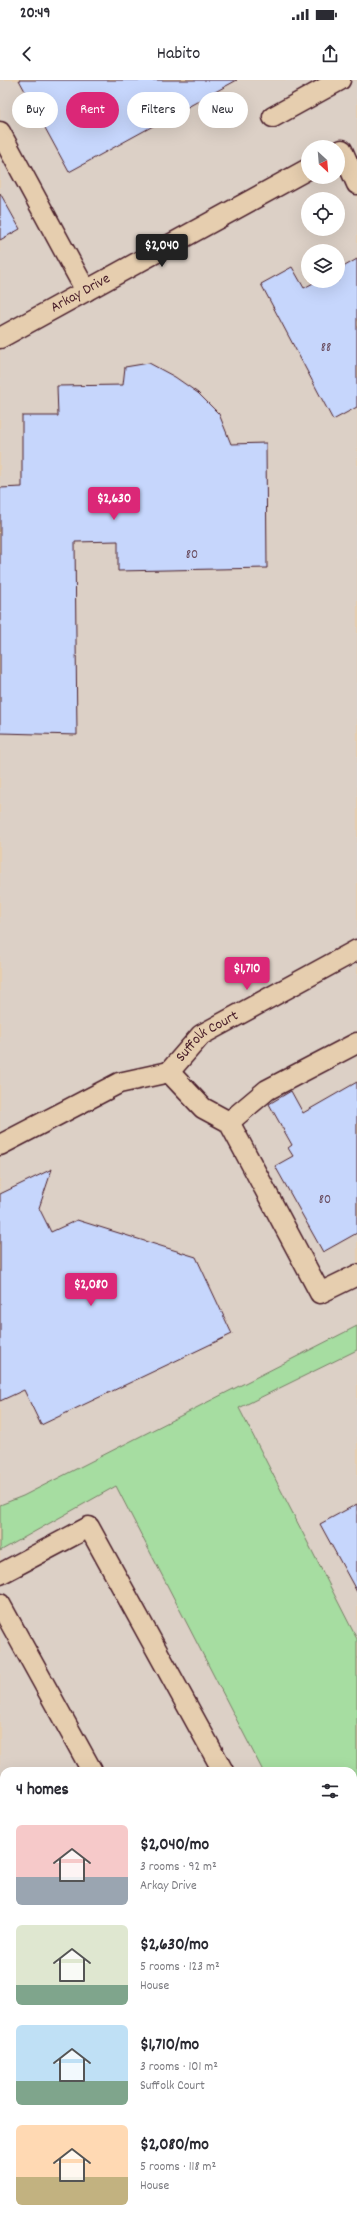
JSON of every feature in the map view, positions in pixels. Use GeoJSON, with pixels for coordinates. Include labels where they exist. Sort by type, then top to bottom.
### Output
{"type":"FeatureCollection","features":[{"type":"Feature","properties":{"kind":"street"},"geometry":{"type":"LineString","coordinates":[[273,117],[340,80]]}},
{"type":"Feature","properties":{"kind":"street"},"geometry":{"type":"LineString","coordinates":[[0,132],[86,291]]}},
{"type":"Feature","properties":{"kind":"street"},"geometry":{"type":"LineString","coordinates":[[346,148],[357,184]]}},
{"type":"Feature","properties":{"kind":"street","name":"Arkay Drive"},"geometry":{"type":"LineString","coordinates":[[0,338],[301,173]]}},
{"type":"Feature","properties":{"kind":"street","name":"Suffolk Court"},"geometry":{"type":"LineString","coordinates":[[168,1072],[200,1035],[357,950]]}},
{"type":"Feature","properties":{"kind":"street"},"geometry":{"type":"LineString","coordinates":[[229,1122],[267,1090],[357,1043]]}},
{"type":"Feature","properties":{"kind":"street"},"geometry":{"type":"LineString","coordinates":[[0,1145],[119,1083],[168,1072],[203,1108],[229,1122],[320,1293],[357,1275]]}},
{"type":"Feature","properties":{"kind":"street"},"geometry":{"type":"LineString","coordinates":[[0,1574],[88,1527],[221,1767]]}},
{"type":"Feature","properties":{"kind":"street"},"geometry":{"type":"LineString","coordinates":[[0,1604],[90,1767]]}},
{"type":"Feature","properties":{"kind":"shaded area"},"geometry":{"type":"Polygon","coordinates":[[[0,80],[357,80],[357,1767],[0,1767],[0,80]]]}},
{"type":"Feature","properties":{"kind":"green space"},"geometry":{"type":"Polygon","coordinates":[[[357,1326],[357,1350],[239,1408],[357,1639],[357,1767],[261,1767],[116,1486],[0,1551],[0,1505],[23,1496],[357,1326]]]}},
{"type":"Feature","properties":{"kind":"building"},"geometry":{"type":"Polygon","coordinates":[[[19,80],[237,80],[215,92],[198,92],[198,101],[190,106],[190,92],[127,92],[127,128],[149,128],[69,172],[45,128],[58,128],[58,92],[26,92],[19,80]]]}},
{"type":"Feature","properties":{"kind":"building"},"geometry":{"type":"Polygon","coordinates":[[[0,193],[20,229],[0,240],[0,193]]]}},
{"type":"Feature","properties":{"kind":"building"},"geometry":{"type":"Polygon","coordinates":[[[357,259],[357,407],[333,420],[261,284],[292,267],[301,283],[301,288],[345,288],[345,266],[357,259]]]}},
{"type":"Feature","properties":{"kind":"building"},"geometry":{"type":"Polygon","coordinates":[[[149,363],[175,377],[198,393],[219,414],[231,444],[266,443],[267,568],[118,571],[118,541],[75,542],[77,735],[0,733],[0,488],[22,487],[22,416],[58,416],[57,386],[123,385],[125,367],[149,363]]]}},
{"type":"Feature","properties":{"kind":"building"},"geometry":{"type":"Polygon","coordinates":[[[357,1082],[357,1233],[323,1252],[275,1166],[293,1156],[288,1148],[292,1145],[269,1104],[291,1091],[303,1113],[357,1082]]]}},
{"type":"Feature","properties":{"kind":"building"},"geometry":{"type":"Polygon","coordinates":[[[52,1169],[39,1208],[51,1232],[77,1220],[196,1257],[232,1334],[41,1425],[24,1390],[0,1401],[0,1194],[52,1169]]]}},
{"type":"Feature","properties":{"kind":"building"},"geometry":{"type":"Polygon","coordinates":[[[357,1504],[357,1592],[320,1524],[357,1504]]]}}]}
